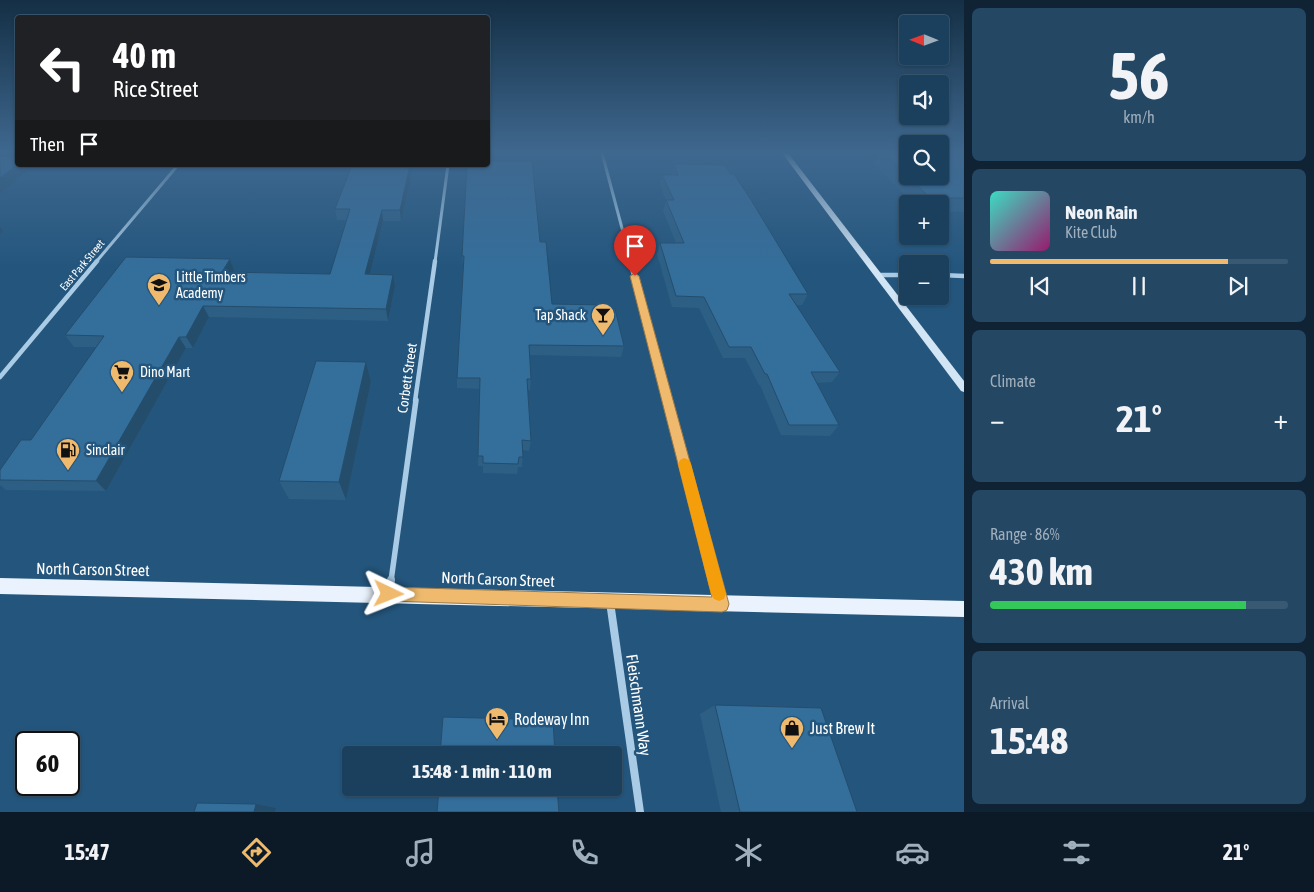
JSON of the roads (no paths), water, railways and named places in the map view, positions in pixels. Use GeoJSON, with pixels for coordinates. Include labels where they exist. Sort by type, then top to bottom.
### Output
{"type":"FeatureCollection","features":[{"type":"Feature","properties":{"kind":"main road","name":"North Carson Street"},"geometry":{"type":"LineString","coordinates":[[0,586],[964,609]]}},
{"type":"Feature","properties":{"kind":"street","name":"East Park Street"},"geometry":{"type":"LineString","coordinates":[[0,377],[156,191]]}},
{"type":"Feature","properties":{"kind":"street","name":"Corbett Street"},"geometry":{"type":"LineString","coordinates":[[389,594],[444,191]]}},
{"type":"Feature","properties":{"kind":"street"},"geometry":{"type":"LineString","coordinates":[[612,191],[722,604]]}},
{"type":"Feature","properties":{"kind":"street"},"geometry":{"type":"LineString","coordinates":[[814,191],[964,388]]}},
{"type":"Feature","properties":{"kind":"street"},"geometry":{"type":"LineString","coordinates":[[878,274],[899,275]]}},
{"type":"Feature","properties":{"kind":"street"},"geometry":{"type":"LineString","coordinates":[[949,276],[964,276]]}},
{"type":"Feature","properties":{"kind":"street","name":"Fleischmann Way"},"geometry":{"type":"LineString","coordinates":[[610,601],[640,812]]}},
{"type":"Feature","properties":{"kind":"place","name":"Little Timbers Academy"},"geometry":{"type":"Point","coordinates":[159,306]}},
{"type":"Feature","properties":{"kind":"place","name":"Tap Shack"},"geometry":{"type":"Point","coordinates":[603,336]}},
{"type":"Feature","properties":{"kind":"place","name":"Dino Mart"},"geometry":{"type":"Point","coordinates":[122,393]}},
{"type":"Feature","properties":{"kind":"place","name":"Sinclair"},"geometry":{"type":"Point","coordinates":[68,471]}},
{"type":"Feature","properties":{"kind":"place","name":"Rodeway Inn"},"geometry":{"type":"Point","coordinates":[497,740]}},
{"type":"Feature","properties":{"kind":"place","name":"Just Brew It"},"geometry":{"type":"Point","coordinates":[792,749]}}]}
